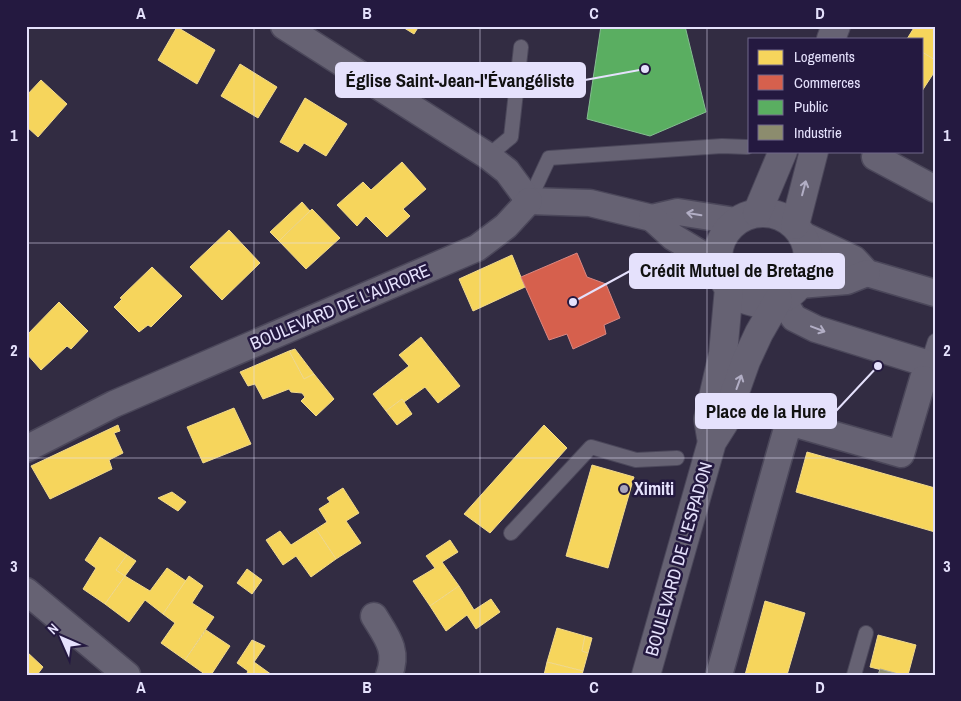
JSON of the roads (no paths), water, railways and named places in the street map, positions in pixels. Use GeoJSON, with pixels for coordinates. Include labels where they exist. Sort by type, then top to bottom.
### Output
{"type":"FeatureCollection","features":[{"type":"Feature","properties":{"kind":"street"},"geometry":{"type":"LineString","coordinates":[[284,26],[488,156],[507,171],[529,201],[590,203],[652,218],[678,212],[747,217],[771,213],[783,217],[799,230],[854,259],[867,273],[935,292]]}},
{"type":"Feature","properties":{"kind":"street"},"geometry":{"type":"LineString","coordinates":[[832,38],[836,26]]}},
{"type":"Feature","properties":{"kind":"street"},"geometry":{"type":"LineString","coordinates":[[724,276],[718,250],[722,237],[747,217],[781,152]]}},
{"type":"Feature","properties":{"kind":"street"},"geometry":{"type":"LineString","coordinates":[[787,295],[806,273],[807,247],[799,230],[814,152]]}},
{"type":"Feature","properties":{"kind":"street"},"geometry":{"type":"LineString","coordinates":[[875,157],[935,189]]}},
{"type":"Feature","properties":{"kind":"street","name":"BOULEVARD DE L'AURORE"},"geometry":{"type":"LineString","coordinates":[[26,449],[114,404],[477,248],[506,226],[529,201]]}},
{"type":"Feature","properties":{"kind":"street"},"geometry":{"type":"LineString","coordinates":[[652,218],[673,238],[724,276],[740,296],[752,302],[765,303],[787,295],[847,281],[867,273]]}},
{"type":"Feature","properties":{"kind":"street","name":"BOULEVARD DE L'ESPADON"},"geometry":{"type":"LineString","coordinates":[[712,442],[708,419],[723,354],[724,276]]}},
{"type":"Feature","properties":{"kind":"street"},"geometry":{"type":"LineString","coordinates":[[718,675],[789,422],[901,454],[930,362],[816,329],[794,318],[787,295]]}},
{"type":"Feature","properties":{"kind":"street","name":"BOULEVARD DE L'ESPADON"},"geometry":{"type":"LineString","coordinates":[[646,675],[712,442],[724,423],[746,361],[759,333],[787,295]]}},
{"type":"Feature","properties":{"kind":"street"},"geometry":{"type":"LineString","coordinates":[[26,591],[127,675]]}},
{"type":"Feature","properties":{"kind":"street"},"geometry":{"type":"LineString","coordinates":[[374,616],[392,645],[393,657],[389,675]]}},
{"type":"Feature","properties":{"kind":"lane"},"geometry":{"type":"LineString","coordinates":[[488,156],[511,137],[521,47]]}},
{"type":"Feature","properties":{"kind":"lane"},"geometry":{"type":"LineString","coordinates":[[529,201],[549,158],[722,146],[747,147]]}},
{"type":"Feature","properties":{"kind":"lane"},"geometry":{"type":"LineString","coordinates":[[511,533],[591,447],[636,460],[677,458]]}},
{"type":"Feature","properties":{"kind":"lane"},"geometry":{"type":"LineString","coordinates":[[854,675],[866,633]]}},
{"type":"Feature","properties":{"kind":"place","name":"Église Saint-Jean-l'Évangéliste"},"geometry":{"type":"Point","coordinates":[645,69]}},
{"type":"Feature","properties":{"kind":"place","name":"Crédit Mutuel de Bretagne"},"geometry":{"type":"Point","coordinates":[573,302]}},
{"type":"Feature","properties":{"kind":"place","name":"Place de la Hure"},"geometry":{"type":"Point","coordinates":[878,366]}},
{"type":"Feature","properties":{"kind":"place","name":"Ximiti"},"geometry":{"type":"Point","coordinates":[624,489]}}]}
